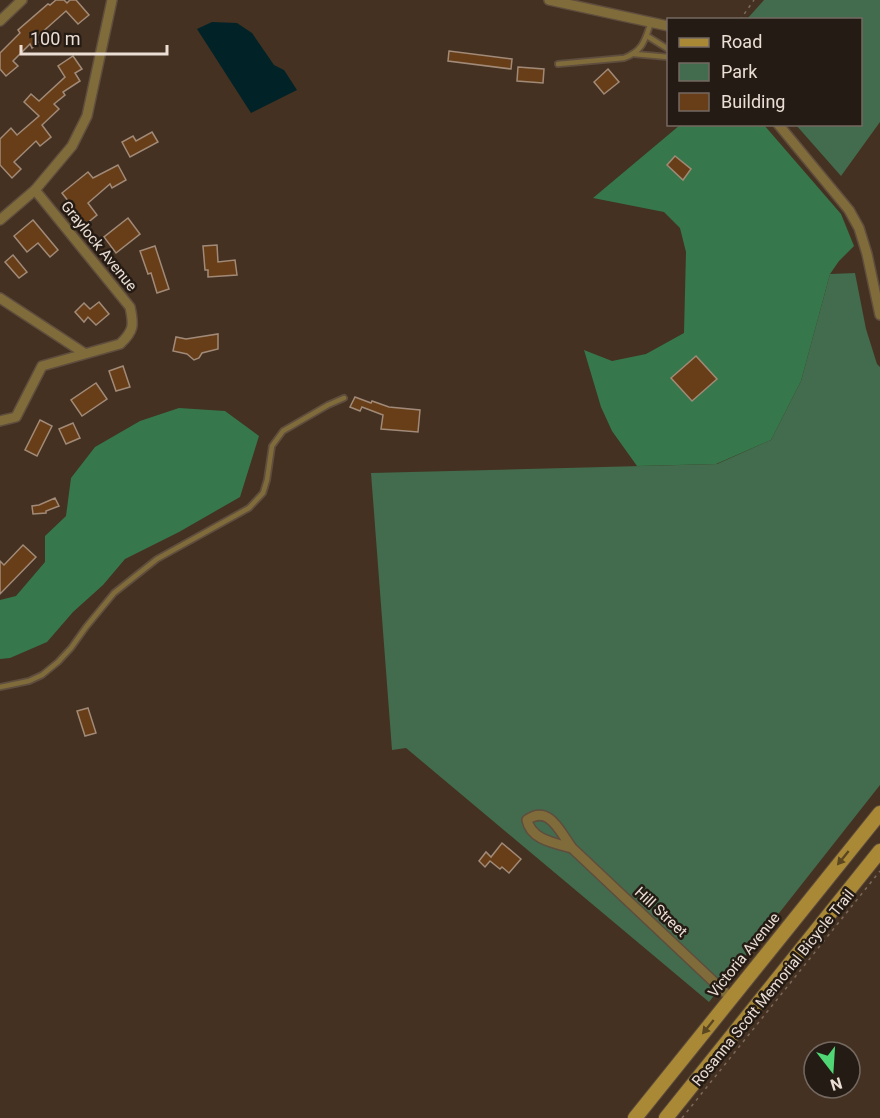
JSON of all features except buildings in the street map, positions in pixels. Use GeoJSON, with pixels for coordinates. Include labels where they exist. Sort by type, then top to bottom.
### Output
{"type":"FeatureCollection","features":[{"type":"Feature","properties":{"kind":"main road","name":"Victoria Avenue"},"geometry":{"type":"LineString","coordinates":[[634,1118],[880,813]]}},
{"type":"Feature","properties":{"kind":"main road"},"geometry":{"type":"LineString","coordinates":[[666,1118],[880,852]]}},
{"type":"Feature","properties":{"kind":"street"},"geometry":{"type":"LineString","coordinates":[[0,21],[22,0]]}},
{"type":"Feature","properties":{"kind":"street"},"geometry":{"type":"LineString","coordinates":[[0,220],[35,190],[72,146],[87,116],[112,0]]}},
{"type":"Feature","properties":{"kind":"street"},"geometry":{"type":"LineString","coordinates":[[549,0],[667,26]]}},
{"type":"Feature","properties":{"kind":"street"},"geometry":{"type":"LineString","coordinates":[[780,126],[849,210],[859,228],[880,315]]}},
{"type":"Feature","properties":{"kind":"street","name":"Graylock Avenue"},"geometry":{"type":"LineString","coordinates":[[0,421],[16,417],[42,366],[120,344],[129,335],[134,321],[130,307],[35,190]]}},
{"type":"Feature","properties":{"kind":"street"},"geometry":{"type":"LineString","coordinates":[[0,298],[84,353]]}},
{"type":"Feature","properties":{"kind":"street","name":"Hill Street"},"geometry":{"type":"LineString","coordinates":[[572,848],[548,841],[533,833],[528,827],[527,820],[538,814],[551,819],[572,848],[731,998]]}},
{"type":"Feature","properties":{"kind":"lane"},"geometry":{"type":"LineString","coordinates":[[558,64],[624,58],[634,54],[645,42],[651,22]]}},
{"type":"Feature","properties":{"kind":"lane"},"geometry":{"type":"LineString","coordinates":[[647,36],[667,48]]}},
{"type":"Feature","properties":{"kind":"lane"},"geometry":{"type":"LineString","coordinates":[[634,54],[667,57]]}},
{"type":"Feature","properties":{"kind":"lane"},"geometry":{"type":"LineString","coordinates":[[0,687],[29,681],[42,675],[71,648],[114,593],[157,559],[249,507],[263,493],[272,446],[283,431],[344,398]]}},
{"type":"Feature","properties":{"kind":"path"},"geometry":{"type":"LineString","coordinates":[[741,18],[754,0]]}},
{"type":"Feature","properties":{"kind":"path","name":"Rosanna Scott Memorial Bicycle Trail"},"geometry":{"type":"LineString","coordinates":[[682,1118],[880,871]]}},
{"type":"Feature","properties":{"kind":"green space"},"geometry":{"type":"Polygon","coordinates":[[[764,0],[880,0],[880,122],[841,176],[797,126],[862,126],[862,18],[748,18],[764,0]]]}},
{"type":"Feature","properties":{"kind":"green space"},"geometry":{"type":"Polygon","coordinates":[[[679,126],[765,126],[841,214],[854,246],[830,274],[801,381],[771,440],[716,464],[637,466],[612,431],[601,407],[584,350],[612,361],[646,354],[684,333],[686,252],[680,228],[664,212],[593,198],[679,126]]]}},
{"type":"Feature","properties":{"kind":"green space"},"geometry":{"type":"Polygon","coordinates":[[[855,273],[866,329],[880,367],[880,785],[709,1002],[406,748],[392,750],[371,473],[717,464],[771,440],[801,381],[830,274],[855,273]]]}},
{"type":"Feature","properties":{"kind":"green space"},"geometry":{"type":"Polygon","coordinates":[[[179,408],[225,411],[259,436],[240,497],[179,532],[125,559],[47,642],[10,658],[0,659],[0,600],[16,596],[45,562],[45,536],[66,516],[71,478],[95,447],[140,421],[179,408]]]}},
{"type":"Feature","properties":{"kind":"water"},"geometry":{"type":"Polygon","coordinates":[[[212,22],[237,23],[252,33],[274,65],[284,70],[297,90],[251,113],[197,29],[212,22]]]}}]}
